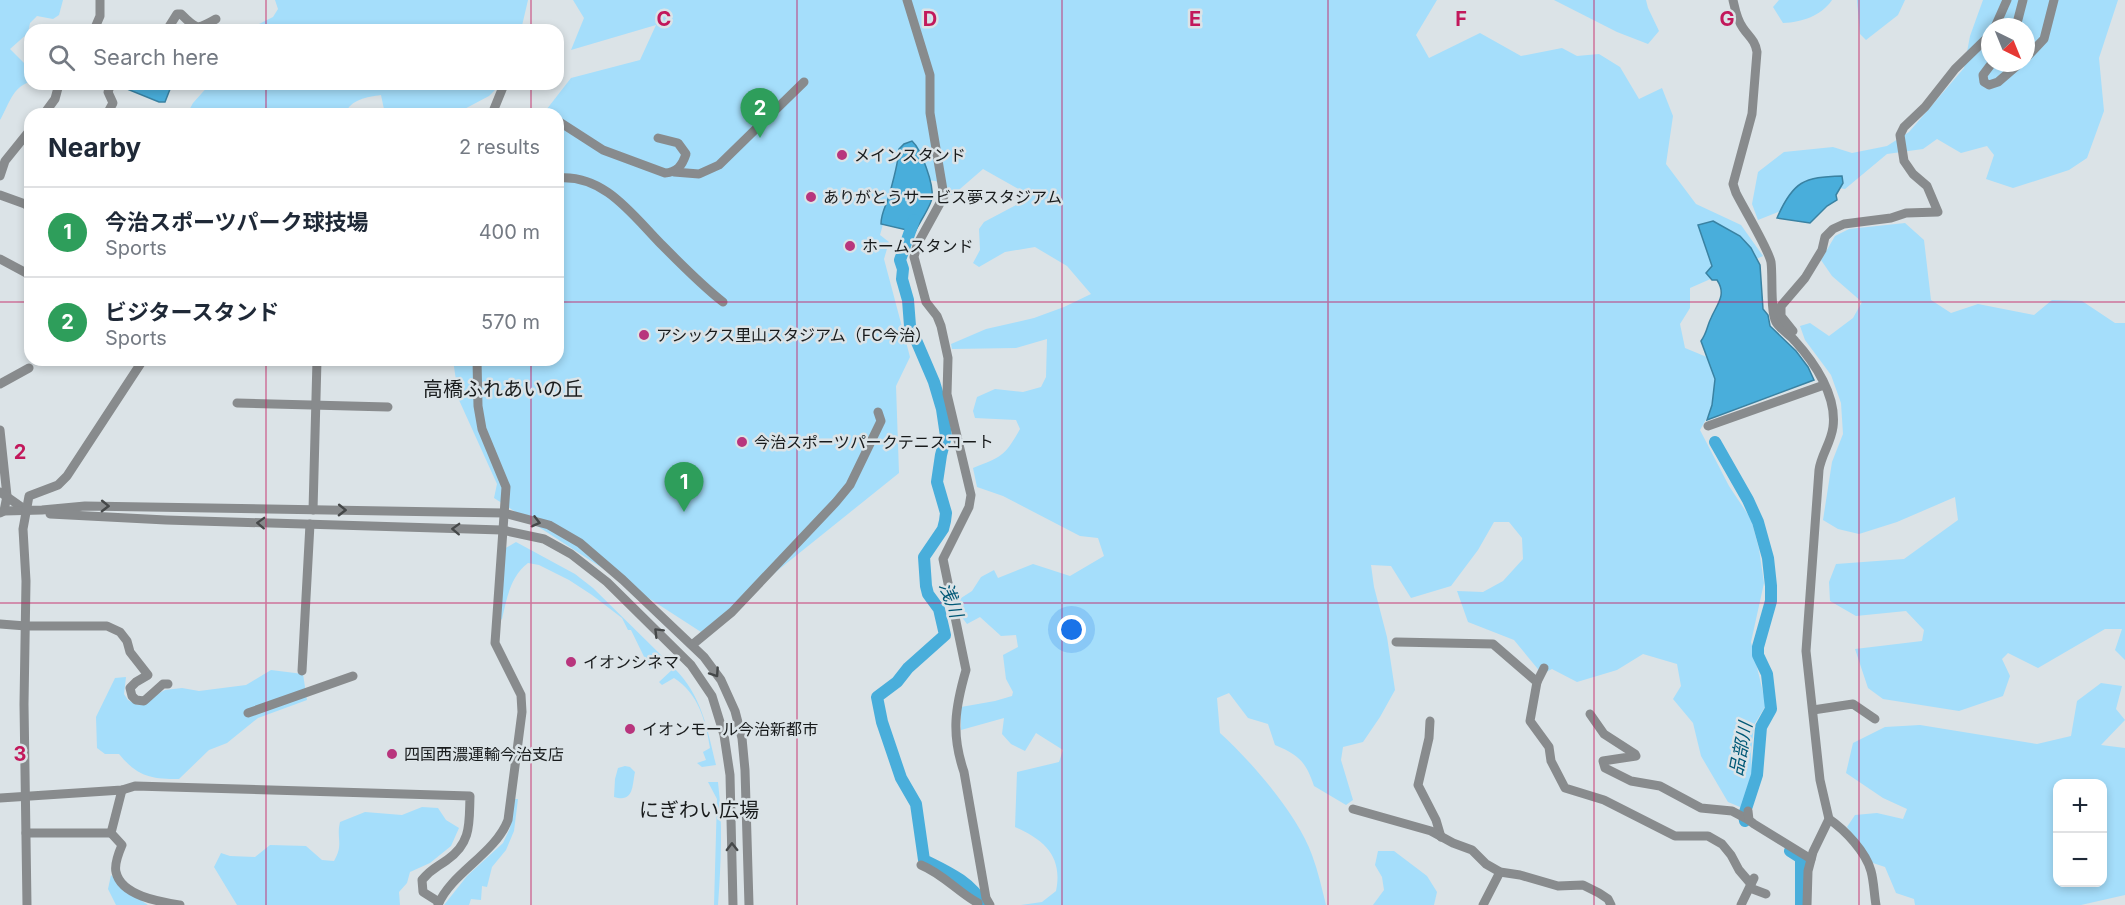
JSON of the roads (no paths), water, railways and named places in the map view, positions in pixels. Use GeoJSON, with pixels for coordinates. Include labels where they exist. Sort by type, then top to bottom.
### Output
{"type":"FeatureCollection","features":[{"type":"Feature","properties":{"kind":"street"},"geometry":{"type":"LineString","coordinates":[[97,24],[100,16],[100,0]]}},
{"type":"Feature","properties":{"kind":"street"},"geometry":{"type":"LineString","coordinates":[[907,0],[930,75],[930,113],[944,196],[917,245],[914,257],[926,302],[937,316],[941,326],[948,358],[948,393],[971,495],[969,507],[944,559],[966,670],[961,686],[954,733],[958,756],[964,772],[983,903],[968,898],[941,875],[921,866]]}},
{"type":"Feature","properties":{"kind":"street"},"geometry":{"type":"LineString","coordinates":[[1733,0],[1743,29],[1756,43],[1757,52],[1752,114],[1733,184],[1770,260],[1776,321],[1796,342],[1815,368],[1832,408],[1833,427],[1821,461],[1806,651],[1820,780],[1828,819],[1808,871],[1807,905]]}},
{"type":"Feature","properties":{"kind":"street"},"geometry":{"type":"LineString","coordinates":[[1999,18],[2007,0]]}},
{"type":"Feature","properties":{"kind":"street"},"geometry":{"type":"LineString","coordinates":[[2018,18],[2023,0]]}},
{"type":"Feature","properties":{"kind":"street"},"geometry":{"type":"LineString","coordinates":[[2035,48],[2044,39],[2054,0]]}},
{"type":"Feature","properties":{"kind":"street"},"geometry":{"type":"LineString","coordinates":[[171,24],[177,14],[181,14],[191,24]]}},
{"type":"Feature","properties":{"kind":"street"},"geometry":{"type":"LineString","coordinates":[[207,24],[216,19]]}},
{"type":"Feature","properties":{"kind":"street"},"geometry":{"type":"LineString","coordinates":[[1796,342],[1793,331],[1781,316],[1781,306],[1806,278],[1822,250],[1825,237],[1833,228],[1844,224],[1891,218],[1906,213],[1938,212],[1927,186],[1913,174],[1904,161],[1900,135],[1904,127],[1926,107],[1955,69],[1981,44]]}},
{"type":"Feature","properties":{"kind":"street"},"geometry":{"type":"LineString","coordinates":[[1985,72],[1983,75],[1984,82],[1989,85],[1998,82],[2010,72]]}},
{"type":"Feature","properties":{"kind":"street"},"geometry":{"type":"LineString","coordinates":[[564,125],[603,150],[665,173],[699,174],[719,165],[804,82]]}},
{"type":"Feature","properties":{"kind":"street"},"geometry":{"type":"LineString","coordinates":[[48,108],[55,99],[57,90]]}},
{"type":"Feature","properties":{"kind":"street"},"geometry":{"type":"LineString","coordinates":[[109,90],[112,103],[110,108]]}},
{"type":"Feature","properties":{"kind":"street"},"geometry":{"type":"LineString","coordinates":[[494,108],[502,90]]}},
{"type":"Feature","properties":{"kind":"street"},"geometry":{"type":"LineString","coordinates":[[0,176],[5,161],[24,137]]}},
{"type":"Feature","properties":{"kind":"street"},"geometry":{"type":"LineString","coordinates":[[658,138],[678,143],[686,154],[683,164],[674,172]]}},
{"type":"Feature","properties":{"kind":"street"},"geometry":{"type":"LineString","coordinates":[[564,177],[585,180],[611,194],[723,302]]}},
{"type":"Feature","properties":{"kind":"street"},"geometry":{"type":"LineString","coordinates":[[0,195],[24,204]]}},
{"type":"Feature","properties":{"kind":"street"},"geometry":{"type":"LineString","coordinates":[[0,259],[24,272]]}},
{"type":"Feature","properties":{"kind":"street"},"geometry":{"type":"LineString","coordinates":[[27,905],[24,704],[26,626],[23,529],[29,496],[58,484],[71,471],[139,366]]}},
{"type":"Feature","properties":{"kind":"street"},"geometry":{"type":"LineString","coordinates":[[313,510],[317,366]]}},
{"type":"Feature","properties":{"kind":"street"},"geometry":{"type":"LineString","coordinates":[[0,798],[122,790],[135,786],[470,796],[469,832],[460,849],[447,860],[433,867],[422,880],[423,892],[438,904],[498,838],[508,820],[522,712],[521,695],[516,681],[496,647],[506,487],[482,429],[478,406],[477,366]]}},
{"type":"Feature","properties":{"kind":"street"},"geometry":{"type":"LineString","coordinates":[[0,384],[29,368]]}},
{"type":"Feature","properties":{"kind":"street"},"geometry":{"type":"LineString","coordinates":[[1707,426],[1824,385]]}},
{"type":"Feature","properties":{"kind":"street"},"geometry":{"type":"LineString","coordinates":[[237,403],[388,407]]}},
{"type":"Feature","properties":{"kind":"street"},"geometry":{"type":"LineString","coordinates":[[692,645],[732,612],[850,485],[881,421],[878,412]]}},
{"type":"Feature","properties":{"kind":"street"},"geometry":{"type":"LineString","coordinates":[[0,430],[4,494],[2,512],[85,506],[504,513],[549,525],[580,543],[692,645],[721,680],[735,711],[742,738],[749,905]]}},
{"type":"Feature","properties":{"kind":"street"},"geometry":{"type":"LineString","coordinates":[[4,494],[26,511],[166,520],[502,530],[544,539],[571,554],[607,582],[691,665],[712,696],[724,735],[730,775],[733,905]]}},
{"type":"Feature","properties":{"kind":"street"},"geometry":{"type":"LineString","coordinates":[[302,671],[310,524]]}},
{"type":"Feature","properties":{"kind":"street"},"geometry":{"type":"LineString","coordinates":[[0,624],[107,626],[120,632],[127,641],[130,652],[148,675],[130,688],[136,700],[144,701],[163,684],[168,684]]}},
{"type":"Feature","properties":{"kind":"street"},"geometry":{"type":"LineString","coordinates":[[1396,642],[1493,644],[1537,682]]}},
{"type":"Feature","properties":{"kind":"street"},"geometry":{"type":"LineString","coordinates":[[1544,668],[1537,682],[1530,721],[1548,747],[1551,761],[1565,788],[1604,800],[1675,836],[1708,836],[1722,844],[1739,870],[1766,894]]}},
{"type":"Feature","properties":{"kind":"street"},"geometry":{"type":"LineString","coordinates":[[248,714],[353,676]]}},
{"type":"Feature","properties":{"kind":"street"},"geometry":{"type":"LineString","coordinates":[[1813,710],[1853,704],[1875,719]]}},
{"type":"Feature","properties":{"kind":"street"},"geometry":{"type":"LineString","coordinates":[[1590,714],[1604,734],[1636,756],[1603,761],[1605,768],[1631,781],[1660,786],[1701,808],[1732,811],[1748,817],[1811,859]]}},
{"type":"Feature","properties":{"kind":"street"},"geometry":{"type":"LineString","coordinates":[[1430,721],[1428,746],[1418,785],[1436,820],[1441,837]]}},
{"type":"Feature","properties":{"kind":"street"},"geometry":{"type":"LineString","coordinates":[[111,832],[122,790]]}},
{"type":"Feature","properties":{"kind":"street"},"geometry":{"type":"LineString","coordinates":[[1353,809],[1431,831],[1472,850],[1486,864],[1500,872],[1558,886],[1583,885],[1599,892],[1608,899],[1611,905]]}},
{"type":"Feature","properties":{"kind":"street"},"geometry":{"type":"LineString","coordinates":[[1828,819],[1840,827],[1861,852],[1871,869],[1876,905]]}},
{"type":"Feature","properties":{"kind":"street"},"geometry":{"type":"LineString","coordinates":[[26,832],[111,832],[122,845],[116,872],[124,885],[138,895],[159,902],[180,905]]}},
{"type":"Feature","properties":{"kind":"street"},"geometry":{"type":"LineString","coordinates":[[1483,905],[1500,872]]}},
{"type":"Feature","properties":{"kind":"street"},"geometry":{"type":"LineString","coordinates":[[1741,905],[1752,883]]}},
{"type":"Feature","properties":{"kind":"street"},"geometry":{"type":"LineString","coordinates":[[1599,892],[1604,905]]}},
{"type":"Feature","properties":{"kind":"waterway","name":"浅川"},"geometry":{"type":"LineString","coordinates":[[914,220],[900,260],[908,300],[910,326],[934,382],[942,409],[946,436],[937,482],[946,513],[945,521],[943,529],[924,557],[928,594],[939,609],[945,635],[908,668],[897,682],[877,697],[882,722],[901,778],[916,804],[924,860],[965,884],[983,905]]}},
{"type":"Feature","properties":{"kind":"waterway","name":"品部川"},"geometry":{"type":"LineString","coordinates":[[1715,442],[1758,522],[1768,558],[1771,586],[1771,601],[1758,647],[1758,655],[1767,674],[1771,709],[1761,727],[1757,775],[1744,815],[1745,821]]}},
{"type":"Feature","properties":{"kind":"waterway","name":"品部川"},"geometry":{"type":"LineString","coordinates":[[1790,851],[1801,858],[1801,905]]}},
{"type":"Feature","properties":{"kind":"place","name":"ビジタースタンド"},"geometry":{"type":"Point","coordinates":[760,138]}},
{"type":"Feature","properties":{"kind":"place","name":"メインスタンド"},"geometry":{"type":"Point","coordinates":[842,155]}},
{"type":"Feature","properties":{"kind":"place","name":"ありがとうサービス夢スタジアム"},"geometry":{"type":"Point","coordinates":[811,197]}},
{"type":"Feature","properties":{"kind":"place","name":"ホームスタンド"},"geometry":{"type":"Point","coordinates":[850,246]}},
{"type":"Feature","properties":{"kind":"place","name":"アシックス里山スタジアム（FC今治）"},"geometry":{"type":"Point","coordinates":[644,335]}},
{"type":"Feature","properties":{"kind":"place","name":"今治スポーツパークテニスコート"},"geometry":{"type":"Point","coordinates":[742,442]}},
{"type":"Feature","properties":{"kind":"place","name":"今治スポーツパーク球技場"},"geometry":{"type":"Point","coordinates":[684,512]}},
{"type":"Feature","properties":{"kind":"place","name":"イオンシネマ"},"geometry":{"type":"Point","coordinates":[571,662]}},
{"type":"Feature","properties":{"kind":"place","name":"イオンモール今治新都市"},"geometry":{"type":"Point","coordinates":[630,729]}},
{"type":"Feature","properties":{"kind":"place","name":"四国西濃運輸今治支店"},"geometry":{"type":"Point","coordinates":[392,754]}},
{"type":"Feature","properties":{"kind":"district","name":"高橋ふれあいの丘"},"geometry":{"type":"Point","coordinates":[503,389]}},
{"type":"Feature","properties":{"kind":"district","name":"にぎわい広場"},"geometry":{"type":"Point","coordinates":[699,810]}}]}
